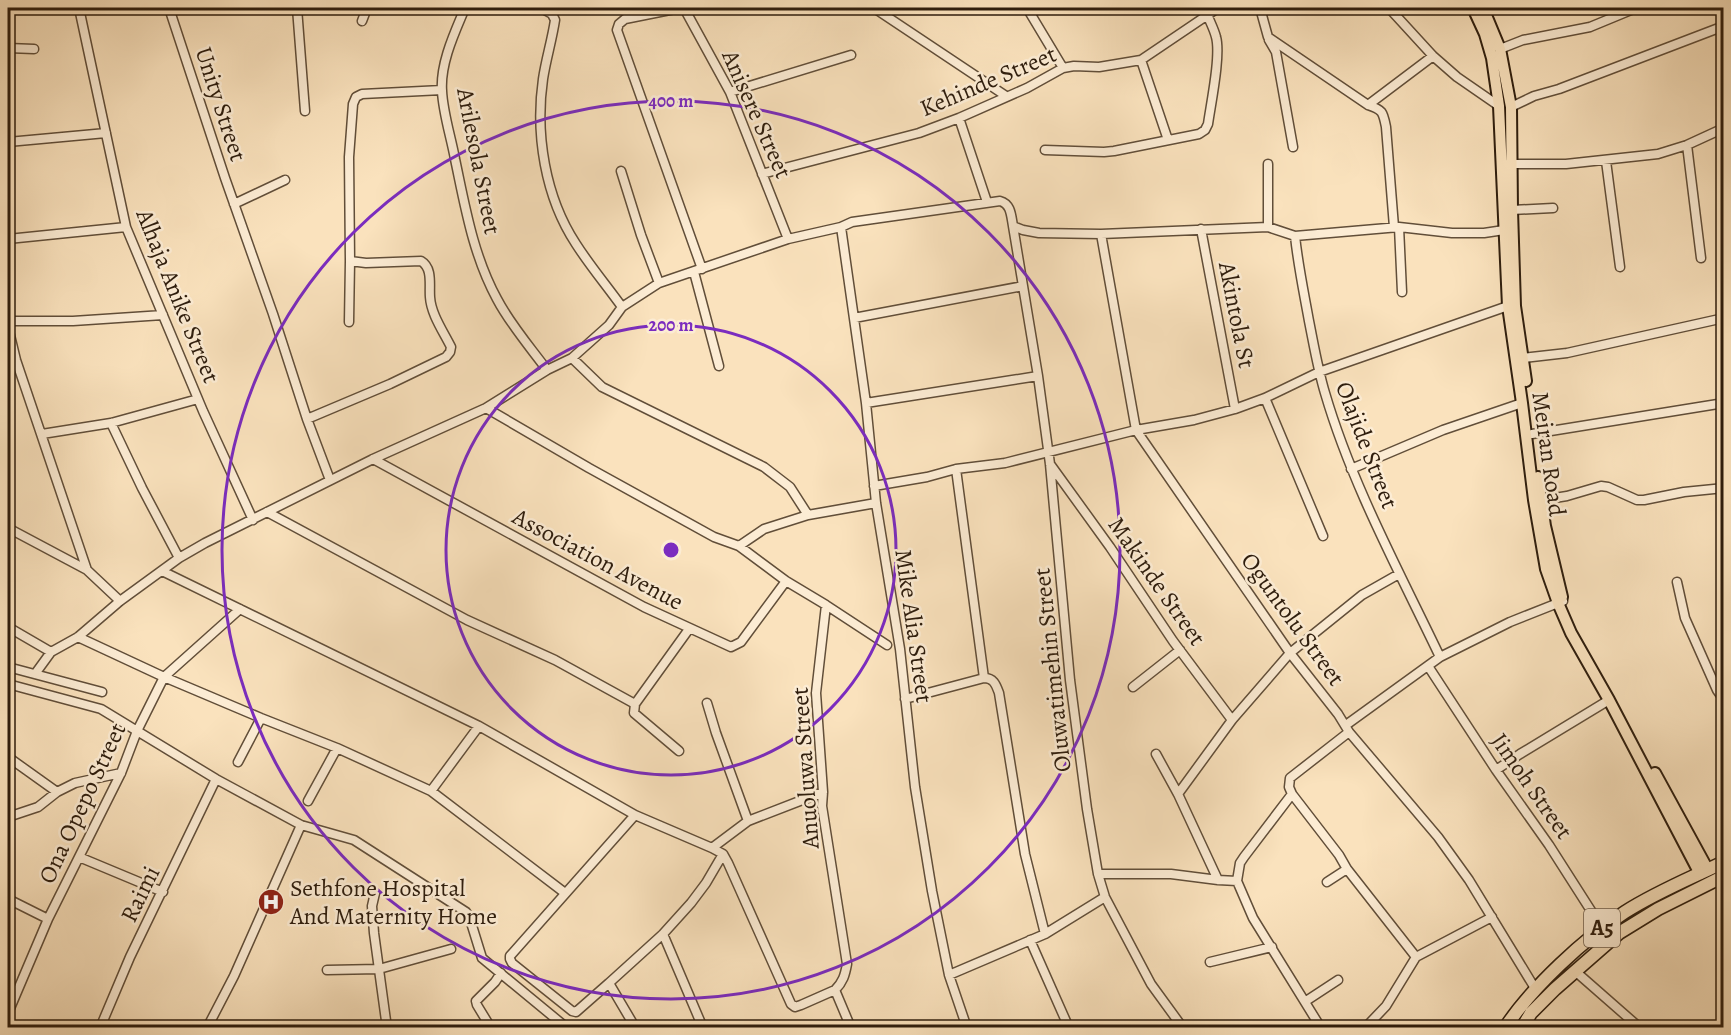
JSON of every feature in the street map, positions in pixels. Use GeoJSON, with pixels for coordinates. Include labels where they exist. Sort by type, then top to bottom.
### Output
{"type":"FeatureCollection","features":[{"type":"Feature","properties":{"kind":"highway","name":"A5"},"geometry":{"type":"LineString","coordinates":[[1505,1028],[1536,990],[1564,961],[1602,928],[1672,886],[1724,862]]}},
{"type":"Feature","properties":{"kind":"highway","name":"A5"},"geometry":{"type":"LineString","coordinates":[[1522,1028],[1531,1013],[1611,939],[1658,909],[1724,876]]}},
{"type":"Feature","properties":{"kind":"main road","name":"Meiran Road"},"geometry":{"type":"LineString","coordinates":[[1473,8],[1485,34],[1505,106]]}},
{"type":"Feature","properties":{"kind":"main road","name":"Meiran Road"},"geometry":{"type":"LineString","coordinates":[[1483,8],[1500,49],[1505,106],[1504,230],[1508,306],[1540,542],[1571,633],[1704,872]]}},
{"type":"Feature","properties":{"kind":"main road","name":"Meiran Road"},"geometry":{"type":"LineString","coordinates":[[1506,164],[1512,210],[1515,306],[1550,568]]}},
{"type":"Feature","properties":{"kind":"main road","name":"Meiran Road"},"geometry":{"type":"LineString","coordinates":[[1561,602],[1704,872]]}},
{"type":"Feature","properties":{"kind":"street","name":"Alhaja Anike Street"},"geometry":{"type":"LineString","coordinates":[[79,8],[126,227],[198,399],[253,520]]}},
{"type":"Feature","properties":{"kind":"street","name":"Unity Street"},"geometry":{"type":"LineString","coordinates":[[169,8],[225,178],[330,480]]}},
{"type":"Feature","properties":{"kind":"street"},"geometry":{"type":"LineString","coordinates":[[297,8],[305,111]]}},
{"type":"Feature","properties":{"kind":"street"},"geometry":{"type":"LineString","coordinates":[[362,21],[367,8]]}},
{"type":"Feature","properties":{"kind":"street","name":"Arilesola Street"},"geometry":{"type":"LineString","coordinates":[[465,8],[451,41],[442,90],[467,217],[476,250],[497,299],[547,370]]}},
{"type":"Feature","properties":{"kind":"street"},"geometry":{"type":"LineString","coordinates":[[541,8],[552,14],[555,20],[543,79],[541,103],[543,152],[548,175],[559,212],[576,244],[622,307]]}},
{"type":"Feature","properties":{"kind":"street"},"geometry":{"type":"LineString","coordinates":[[696,8],[625,19],[619,24],[617,30],[698,271],[719,366]]}},
{"type":"Feature","properties":{"kind":"street"},"geometry":{"type":"LineString","coordinates":[[874,8],[1006,96]]}},
{"type":"Feature","properties":{"kind":"street"},"geometry":{"type":"LineString","coordinates":[[1027,8],[1063,68]]}},
{"type":"Feature","properties":{"kind":"street","name":"Kehinde Street"},"geometry":{"type":"LineString","coordinates":[[762,174],[919,132],[959,118],[1027,88],[1063,68],[1080,65],[1099,67],[1141,60],[1218,8]]}},
{"type":"Feature","properties":{"kind":"street"},"geometry":{"type":"LineString","coordinates":[[1260,8],[1268,37],[1276,52],[1293,147]]}},
{"type":"Feature","properties":{"kind":"street"},"geometry":{"type":"LineString","coordinates":[[1389,8],[1432,56],[1457,77],[1505,106],[1559,89],[1724,26]]}},
{"type":"Feature","properties":{"kind":"street"},"geometry":{"type":"LineString","coordinates":[[1500,49],[1523,40],[1590,27],[1636,8]]}},
{"type":"Feature","properties":{"kind":"street","name":"Anisere Street"},"geometry":{"type":"LineString","coordinates":[[684,9],[730,92],[788,239]]}},
{"type":"Feature","properties":{"kind":"street"},"geometry":{"type":"LineString","coordinates":[[1045,150],[1104,152],[1199,134],[1205,130],[1208,124],[1216,69],[1217,45],[1207,15]]}},
{"type":"Feature","properties":{"kind":"street"},"geometry":{"type":"LineString","coordinates":[[1268,37],[1368,105],[1380,108],[1386,127],[1402,292]]}},
{"type":"Feature","properties":{"kind":"street"},"geometry":{"type":"LineString","coordinates":[[8,48],[34,49]]}},
{"type":"Feature","properties":{"kind":"street"},"geometry":{"type":"LineString","coordinates":[[730,92],[851,55]]}},
{"type":"Feature","properties":{"kind":"street"},"geometry":{"type":"LineString","coordinates":[[1368,105],[1432,56]]}},
{"type":"Feature","properties":{"kind":"street"},"geometry":{"type":"LineString","coordinates":[[1141,60],[1168,140]]}},
{"type":"Feature","properties":{"kind":"street"},"geometry":{"type":"LineString","coordinates":[[349,322],[349,157],[353,104],[356,97],[362,94],[442,90]]}},
{"type":"Feature","properties":{"kind":"street"},"geometry":{"type":"LineString","coordinates":[[35,674],[51,652],[78,637],[120,601],[179,558],[330,480],[486,408],[547,370],[572,358],[609,325],[622,307],[659,283],[788,239],[841,227],[852,222],[987,202],[959,118]]}},
{"type":"Feature","properties":{"kind":"street"},"geometry":{"type":"LineString","coordinates":[[1506,164],[1566,164],[1658,154],[1688,145],[1724,128]]}},
{"type":"Feature","properties":{"kind":"street"},"geometry":{"type":"LineString","coordinates":[[8,142],[106,133]]}},
{"type":"Feature","properties":{"kind":"street"},"geometry":{"type":"LineString","coordinates":[[1688,145],[1701,258]]}},
{"type":"Feature","properties":{"kind":"street"},"geometry":{"type":"LineString","coordinates":[[1606,161],[1620,267]]}},
{"type":"Feature","properties":{"kind":"street"},"geometry":{"type":"LineString","coordinates":[[1268,164],[1268,227]]}},
{"type":"Feature","properties":{"kind":"street"},"geometry":{"type":"LineString","coordinates":[[621,171],[659,283]]}},
{"type":"Feature","properties":{"kind":"street"},"geometry":{"type":"LineString","coordinates":[[234,204],[285,180]]}},
{"type":"Feature","properties":{"kind":"street","name":"Oluwatimehin Street"},"geometry":{"type":"LineString","coordinates":[[987,202],[1005,202],[1009,207],[1038,376],[1050,464],[1071,680],[1098,874],[1105,897],[1151,984],[1183,1028]]}},
{"type":"Feature","properties":{"kind":"street"},"geometry":{"type":"LineString","coordinates":[[1512,210],[1552,207]]}},
{"type":"Feature","properties":{"kind":"street"},"geometry":{"type":"LineString","coordinates":[[1013,226],[1039,233],[1101,234],[1268,227],[1295,236],[1397,227],[1452,233],[1484,233],[1504,230]]}},
{"type":"Feature","properties":{"kind":"street"},"geometry":{"type":"LineString","coordinates":[[8,239],[126,227]]}},
{"type":"Feature","properties":{"kind":"street","name":"Mike Alia Street"},"geometry":{"type":"LineString","coordinates":[[841,227],[867,403],[876,503],[900,649],[915,787],[949,975],[967,1028]]}},
{"type":"Feature","properties":{"kind":"street","name":"Akintola St"},"geometry":{"type":"LineString","coordinates":[[1201,229],[1235,409]]}},
{"type":"Feature","properties":{"kind":"street","name":"Oguntolu Street"},"geometry":{"type":"LineString","coordinates":[[1101,234],[1136,430],[1290,653],[1348,729],[1438,837],[1469,880],[1536,990]]}},
{"type":"Feature","properties":{"kind":"street","name":"Olajide Street"},"geometry":{"type":"LineString","coordinates":[[1295,236],[1325,395],[1351,468],[1440,657]]}},
{"type":"Feature","properties":{"kind":"street"},"geometry":{"type":"LineString","coordinates":[[307,418],[390,384],[446,357],[450,352],[451,347],[432,308],[426,264],[421,261],[366,263],[350,261]]}},
{"type":"Feature","properties":{"kind":"street"},"geometry":{"type":"LineString","coordinates":[[854,318],[1023,286]]}},
{"type":"Feature","properties":{"kind":"street"},"geometry":{"type":"LineString","coordinates":[[874,486],[927,477],[956,469],[1005,462],[1235,409],[1265,398],[1319,372],[1508,306]]}},
{"type":"Feature","properties":{"kind":"street"},"geometry":{"type":"LineString","coordinates":[[8,321],[73,321],[164,315]]}},
{"type":"Feature","properties":{"kind":"street"},"geometry":{"type":"LineString","coordinates":[[1523,358],[1566,353],[1724,318]]}},
{"type":"Feature","properties":{"kind":"street"},"geometry":{"type":"LineString","coordinates":[[8,327],[12,361],[42,434],[87,570]]}},
{"type":"Feature","properties":{"kind":"street"},"geometry":{"type":"LineString","coordinates":[[572,358],[602,387],[764,467],[790,487],[808,515]]}},
{"type":"Feature","properties":{"kind":"street"},"geometry":{"type":"LineString","coordinates":[[867,403],[1038,376]]}},
{"type":"Feature","properties":{"kind":"street"},"geometry":{"type":"LineString","coordinates":[[1265,398],[1323,536]]}},
{"type":"Feature","properties":{"kind":"street"},"geometry":{"type":"LineString","coordinates":[[42,434],[111,423],[198,399]]}},
{"type":"Feature","properties":{"kind":"street"},"geometry":{"type":"LineString","coordinates":[[1351,468],[1443,430],[1522,403]]}},
{"type":"Feature","properties":{"kind":"street"},"geometry":{"type":"LineString","coordinates":[[1532,434],[1724,403]]}},
{"type":"Feature","properties":{"kind":"street"},"geometry":{"type":"LineString","coordinates":[[486,408],[714,537],[739,546],[786,581],[887,645]]}},
{"type":"Feature","properties":{"kind":"street"},"geometry":{"type":"LineString","coordinates":[[111,423],[179,558]]}},
{"type":"Feature","properties":{"kind":"street","name":"Association Avenue"},"geometry":{"type":"LineString","coordinates":[[373,459],[644,607],[731,646],[741,642],[786,581]]}},
{"type":"Feature","properties":{"kind":"street","name":"Makinde Street"},"geometry":{"type":"LineString","coordinates":[[1050,464],[1180,650],[1232,720]]}},
{"type":"Feature","properties":{"kind":"street"},"geometry":{"type":"LineString","coordinates":[[956,469],[984,678]]}},
{"type":"Feature","properties":{"kind":"street"},"geometry":{"type":"LineString","coordinates":[[1542,500],[1567,496],[1601,486],[1638,500],[1724,488]]}},
{"type":"Feature","properties":{"kind":"street"},"geometry":{"type":"LineString","coordinates":[[739,546],[764,529],[808,515],[876,503]]}},
{"type":"Feature","properties":{"kind":"street"},"geometry":{"type":"LineString","coordinates":[[267,512],[467,620],[555,660],[635,704]]}},
{"type":"Feature","properties":{"kind":"street"},"geometry":{"type":"LineString","coordinates":[[8,528],[87,570],[120,601]]}},
{"type":"Feature","properties":{"kind":"street"},"geometry":{"type":"LineString","coordinates":[[162,571],[479,726],[635,815],[723,854],[791,1004],[795,1007],[835,990],[851,1028]]}},
{"type":"Feature","properties":{"kind":"street"},"geometry":{"type":"LineString","coordinates":[[1178,794],[1232,720],[1290,653],[1362,595],[1399,574]]}},
{"type":"Feature","properties":{"kind":"street"},"geometry":{"type":"LineString","coordinates":[[1677,582],[1684,618],[1717,690],[1724,700]]}},
{"type":"Feature","properties":{"kind":"street"},"geometry":{"type":"LineString","coordinates":[[1416,957],[1292,794],[1289,787],[1290,778],[1440,657],[1510,622],[1561,602]]}},
{"type":"Feature","properties":{"kind":"street","name":"Anuoluwa Street"},"geometry":{"type":"LineString","coordinates":[[826,605],[816,693],[822,806],[847,964],[842,984],[835,990]]}},
{"type":"Feature","properties":{"kind":"street"},"geometry":{"type":"LineString","coordinates":[[164,677],[240,609]]}},
{"type":"Feature","properties":{"kind":"street"},"geometry":{"type":"LineString","coordinates":[[8,627],[51,652]]}},
{"type":"Feature","properties":{"kind":"street"},"geometry":{"type":"LineString","coordinates":[[679,751],[634,713],[635,704],[689,629]]}},
{"type":"Feature","properties":{"kind":"street"},"geometry":{"type":"LineString","coordinates":[[78,637],[164,677],[337,748],[431,791],[565,893]]}},
{"type":"Feature","properties":{"kind":"street"},"geometry":{"type":"LineString","coordinates":[[1133,687],[1180,650]]}},
{"type":"Feature","properties":{"kind":"street","name":"Jimoh Street"},"geometry":{"type":"LineString","coordinates":[[1428,666],[1496,770],[1550,845],[1602,928]]}},
{"type":"Feature","properties":{"kind":"street"},"geometry":{"type":"LineString","coordinates":[[8,667],[102,692]]}},
{"type":"Feature","properties":{"kind":"street","name":"Ona Opepo Street"},"geometry":{"type":"LineString","coordinates":[[9,1006],[48,919],[121,773],[137,730],[164,677]]}},
{"type":"Feature","properties":{"kind":"street"},"geometry":{"type":"LineString","coordinates":[[904,699],[984,678],[996,682],[1028,868],[1045,934]]}},
{"type":"Feature","properties":{"kind":"street"},"geometry":{"type":"LineString","coordinates":[[8,684],[101,709],[216,779],[301,825],[354,840],[466,912],[482,958],[567,1028]]}},
{"type":"Feature","properties":{"kind":"street"},"geometry":{"type":"LineString","coordinates":[[1496,770],[1520,753],[1609,700]]}},
{"type":"Feature","properties":{"kind":"street"},"geometry":{"type":"LineString","coordinates":[[707,703],[748,821]]}},
{"type":"Feature","properties":{"kind":"street"},"geometry":{"type":"LineString","coordinates":[[238,762],[261,718]]}},
{"type":"Feature","properties":{"kind":"street"},"geometry":{"type":"LineString","coordinates":[[431,791],[479,726]]}},
{"type":"Feature","properties":{"kind":"street"},"geometry":{"type":"LineString","coordinates":[[308,801],[337,748]]}},
{"type":"Feature","properties":{"kind":"street"},"geometry":{"type":"LineString","coordinates":[[1156,754],[1178,794],[1218,880]]}},
{"type":"Feature","properties":{"kind":"street"},"geometry":{"type":"LineString","coordinates":[[8,757],[57,792]]}},
{"type":"Feature","properties":{"kind":"street"},"geometry":{"type":"LineString","coordinates":[[8,817],[38,807],[57,792],[75,783],[121,773]]}},
{"type":"Feature","properties":{"kind":"street","name":"Raimi"},"geometry":{"type":"LineString","coordinates":[[100,1028],[130,957],[216,779]]}},
{"type":"Feature","properties":{"kind":"street"},"geometry":{"type":"LineString","coordinates":[[712,848],[748,821],[823,792]]}},
{"type":"Feature","properties":{"kind":"street"},"geometry":{"type":"LineString","coordinates":[[1292,794],[1240,863],[1237,881],[1253,918],[1321,1028]]}},
{"type":"Feature","properties":{"kind":"street"},"geometry":{"type":"LineString","coordinates":[[635,815],[510,956],[512,963],[572,1011],[576,1012],[663,934],[706,883],[723,854]]}},
{"type":"Feature","properties":{"kind":"street"},"geometry":{"type":"LineString","coordinates":[[207,1028],[234,976],[301,825]]}},
{"type":"Feature","properties":{"kind":"street"},"geometry":{"type":"LineString","coordinates":[[79,857],[163,892]]}},
{"type":"Feature","properties":{"kind":"street"},"geometry":{"type":"LineString","coordinates":[[1327,882],[1347,869]]}},
{"type":"Feature","properties":{"kind":"street"},"geometry":{"type":"LineString","coordinates":[[1098,874],[1171,874],[1237,881]]}},
{"type":"Feature","properties":{"kind":"street"},"geometry":{"type":"LineString","coordinates":[[375,893],[372,906],[374,933],[387,1028]]}},
{"type":"Feature","properties":{"kind":"street"},"geometry":{"type":"LineString","coordinates":[[949,975],[1045,934],[1105,897]]}},
{"type":"Feature","properties":{"kind":"street"},"geometry":{"type":"LineString","coordinates":[[8,899],[48,919]]}},
{"type":"Feature","properties":{"kind":"street"},"geometry":{"type":"LineString","coordinates":[[1365,1028],[1386,1006],[1416,957],[1492,917]]}},
{"type":"Feature","properties":{"kind":"street"},"geometry":{"type":"LineString","coordinates":[[663,934],[703,1028]]}},
{"type":"Feature","properties":{"kind":"street"},"geometry":{"type":"LineString","coordinates":[[1030,940],[1069,1028]]}},
{"type":"Feature","properties":{"kind":"street"},"geometry":{"type":"LineString","coordinates":[[1210,962],[1272,947]]}},
{"type":"Feature","properties":{"kind":"street"},"geometry":{"type":"LineString","coordinates":[[327,970],[379,969],[451,949]]}},
{"type":"Feature","properties":{"kind":"street"},"geometry":{"type":"LineString","coordinates":[[1575,971],[1640,1028]]}},
{"type":"Feature","properties":{"kind":"street"},"geometry":{"type":"LineString","coordinates":[[491,1028],[477,1005],[478,998],[501,973]]}},
{"type":"Feature","properties":{"kind":"street"},"geometry":{"type":"LineString","coordinates":[[1306,1001],[1338,980]]}},
{"type":"Feature","properties":{"kind":"street"},"geometry":{"type":"LineString","coordinates":[[609,983],[632,1022]]}},
{"type":"Feature","properties":{"kind":"place","name":"Sethfone Hospital And Maternity Home"},"geometry":{"type":"Point","coordinates":[271,902]}}]}
